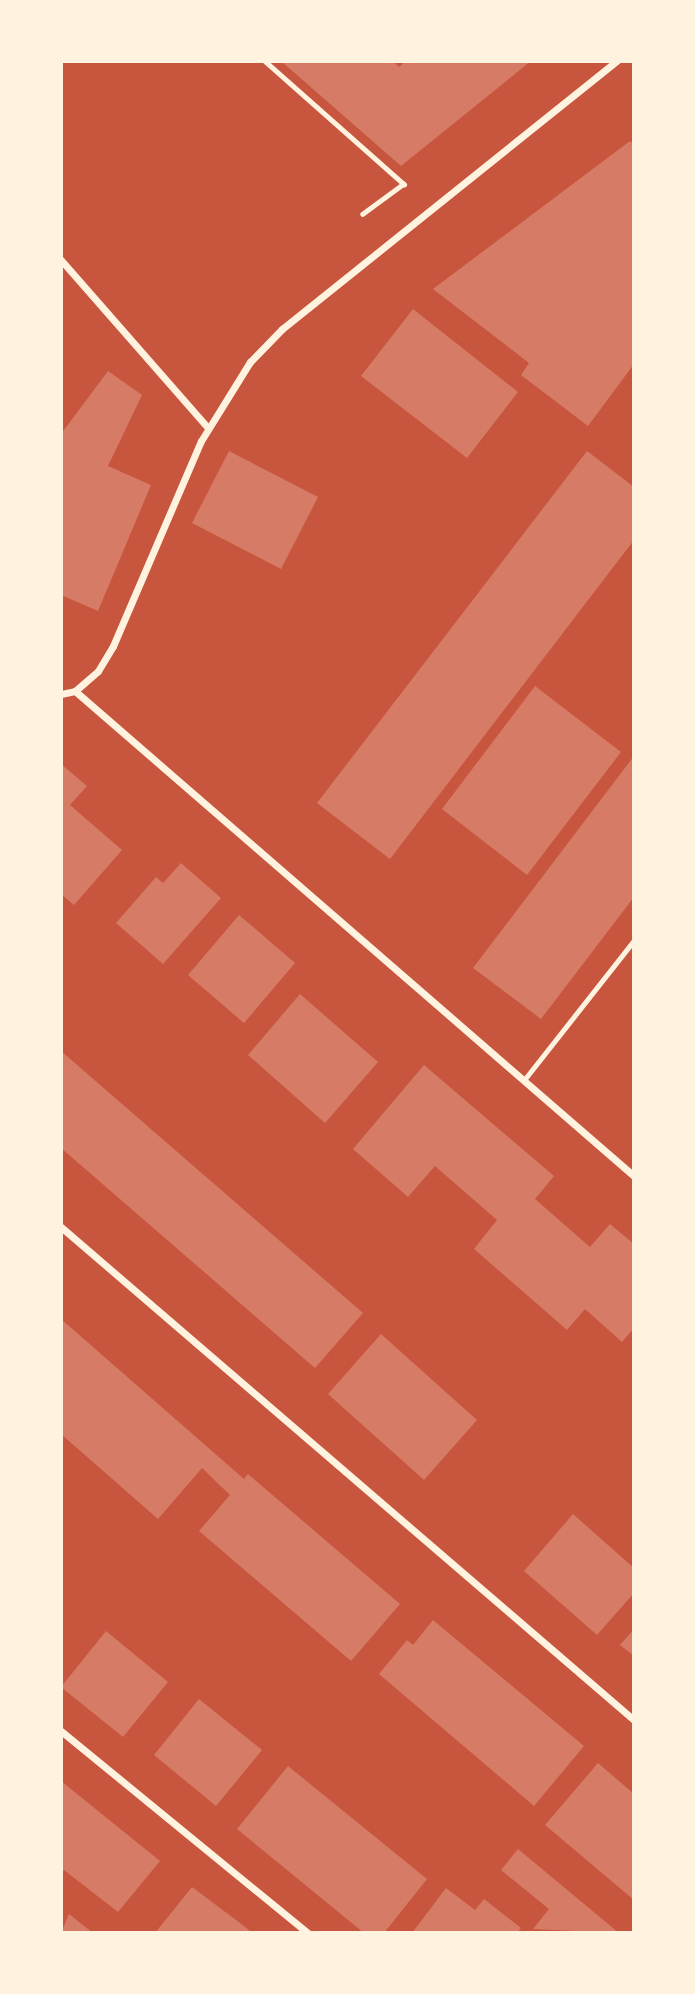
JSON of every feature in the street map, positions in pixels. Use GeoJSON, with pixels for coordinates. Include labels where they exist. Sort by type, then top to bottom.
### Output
{"type":"FeatureCollection","features":[{"type":"Feature","properties":{"kind":"street"},"geometry":{"type":"LineString","coordinates":[[61,694],[75,691],[98,671],[128,617],[173,499],[208,428],[250,362],[282,329],[617,61]]}},
{"type":"Feature","properties":{"kind":"street"},"geometry":{"type":"LineString","coordinates":[[61,260],[208,428]]}},
{"type":"Feature","properties":{"kind":"street"},"geometry":{"type":"LineString","coordinates":[[75,691],[634,1176]]}},
{"type":"Feature","properties":{"kind":"street"},"geometry":{"type":"LineString","coordinates":[[61,1227],[634,1720]]}},
{"type":"Feature","properties":{"kind":"street"},"geometry":{"type":"LineString","coordinates":[[61,1731],[308,1933]]}},
{"type":"Feature","properties":{"kind":"lane"},"geometry":{"type":"LineString","coordinates":[[524,1080],[634,940]]}},
{"type":"Feature","properties":{"kind":"path"},"geometry":{"type":"LineString","coordinates":[[265,61],[404,184],[363,214]]}},
{"type":"Feature","properties":{"kind":"building"},"geometry":{"type":"Polygon","coordinates":[[[281,61],[393,61],[399,67],[406,61],[531,61],[401,166],[281,61]]]}},
{"type":"Feature","properties":{"kind":"building"},"geometry":{"type":"Polygon","coordinates":[[[630,141],[634,144],[634,364],[588,426],[521,375],[529,363],[433,289],[630,141]]]}},
{"type":"Feature","properties":{"kind":"building"},"geometry":{"type":"Polygon","coordinates":[[[413,309],[518,392],[467,458],[361,376],[413,309]]]}},
{"type":"Feature","properties":{"kind":"building"},"geometry":{"type":"Polygon","coordinates":[[[108,371],[142,395],[108,466],[151,485],[98,611],[61,595],[61,434],[108,371]]]}},
{"type":"Feature","properties":{"kind":"building"},"geometry":{"type":"Polygon","coordinates":[[[229,451],[318,497],[281,569],[192,523],[229,451]]]}},
{"type":"Feature","properties":{"kind":"building"},"geometry":{"type":"Polygon","coordinates":[[[587,451],[634,487],[634,540],[390,859],[317,803],[587,451]]]}},
{"type":"Feature","properties":{"kind":"building"},"geometry":{"type":"Polygon","coordinates":[[[535,686],[621,752],[527,875],[442,809],[535,686]]]}},
{"type":"Feature","properties":{"kind":"building"},"geometry":{"type":"Polygon","coordinates":[[[634,756],[634,897],[541,1019],[473,968],[634,756]]]}},
{"type":"Feature","properties":{"kind":"building"},"geometry":{"type":"Polygon","coordinates":[[[61,764],[87,786],[70,805],[122,850],[74,905],[61,894],[61,764]]]}},
{"type":"Feature","properties":{"kind":"building"},"geometry":{"type":"Polygon","coordinates":[[[181,863],[221,898],[163,964],[116,923],[156,877],[163,883],[181,863]]]}},
{"type":"Feature","properties":{"kind":"building"},"geometry":{"type":"Polygon","coordinates":[[[239,915],[295,963],[244,1023],[188,975],[239,915]]]}},
{"type":"Feature","properties":{"kind":"building"},"geometry":{"type":"Polygon","coordinates":[[[300,994],[378,1062],[325,1123],[248,1055],[300,994]]]}},
{"type":"Feature","properties":{"kind":"building"},"geometry":{"type":"Polygon","coordinates":[[[61,1051],[363,1313],[315,1368],[61,1148],[61,1051]]]}},
{"type":"Feature","properties":{"kind":"building"},"geometry":{"type":"Polygon","coordinates":[[[424,1065],[554,1176],[535,1199],[590,1247],[610,1224],[634,1244],[634,1328],[622,1342],[585,1309],[567,1330],[474,1249],[497,1220],[435,1166],[408,1197],[353,1149],[424,1065]]]}},
{"type":"Feature","properties":{"kind":"building"},"geometry":{"type":"Polygon","coordinates":[[[61,1319],[244,1479],[248,1474],[400,1604],[351,1661],[199,1531],[230,1495],[202,1468],[158,1519],[61,1434],[61,1319]]]}},
{"type":"Feature","properties":{"kind":"building"},"geometry":{"type":"Polygon","coordinates":[[[381,1334],[477,1420],[424,1480],[328,1394],[381,1334]]]}},
{"type":"Feature","properties":{"kind":"building"},"geometry":{"type":"Polygon","coordinates":[[[573,1514],[634,1568],[634,1593],[597,1635],[524,1571],[573,1514]]]}},
{"type":"Feature","properties":{"kind":"building"},"geometry":{"type":"Polygon","coordinates":[[[433,1620],[584,1746],[534,1806],[379,1674],[407,1640],[413,1645],[433,1620]]]}},
{"type":"Feature","properties":{"kind":"building"},"geometry":{"type":"Polygon","coordinates":[[[634,1629],[634,1656],[620,1645],[634,1629]]]}},
{"type":"Feature","properties":{"kind":"building"},"geometry":{"type":"Polygon","coordinates":[[[106,1631],[168,1682],[123,1737],[61,1687],[106,1631]]]}},
{"type":"Feature","properties":{"kind":"building"},"geometry":{"type":"Polygon","coordinates":[[[199,1699],[262,1750],[216,1806],[154,1755],[199,1699]]]}},
{"type":"Feature","properties":{"kind":"building"},"geometry":{"type":"Polygon","coordinates":[[[598,1763],[634,1794],[634,1900],[545,1825],[598,1763]]]}},
{"type":"Feature","properties":{"kind":"building"},"geometry":{"type":"Polygon","coordinates":[[[288,1766],[427,1879],[384,1933],[364,1933],[237,1829],[288,1766]]]}},
{"type":"Feature","properties":{"kind":"building"},"geometry":{"type":"Polygon","coordinates":[[[61,1781],[160,1861],[118,1912],[64,1870],[61,1874],[61,1781]]]}},
{"type":"Feature","properties":{"kind":"building"},"geometry":{"type":"Polygon","coordinates":[[[518,1849],[619,1933],[533,1929],[549,1909],[501,1870],[518,1849]]]}},
{"type":"Feature","properties":{"kind":"building"},"geometry":{"type":"Polygon","coordinates":[[[192,1887],[244,1926],[252,1933],[155,1933],[192,1887]]]}},
{"type":"Feature","properties":{"kind":"building"},"geometry":{"type":"Polygon","coordinates":[[[446,1888],[475,1910],[484,1899],[521,1928],[517,1933],[412,1933],[446,1888]]]}},
{"type":"Feature","properties":{"kind":"building"},"geometry":{"type":"Polygon","coordinates":[[[69,1914],[93,1933],[61,1933],[69,1914]]]}}]}
